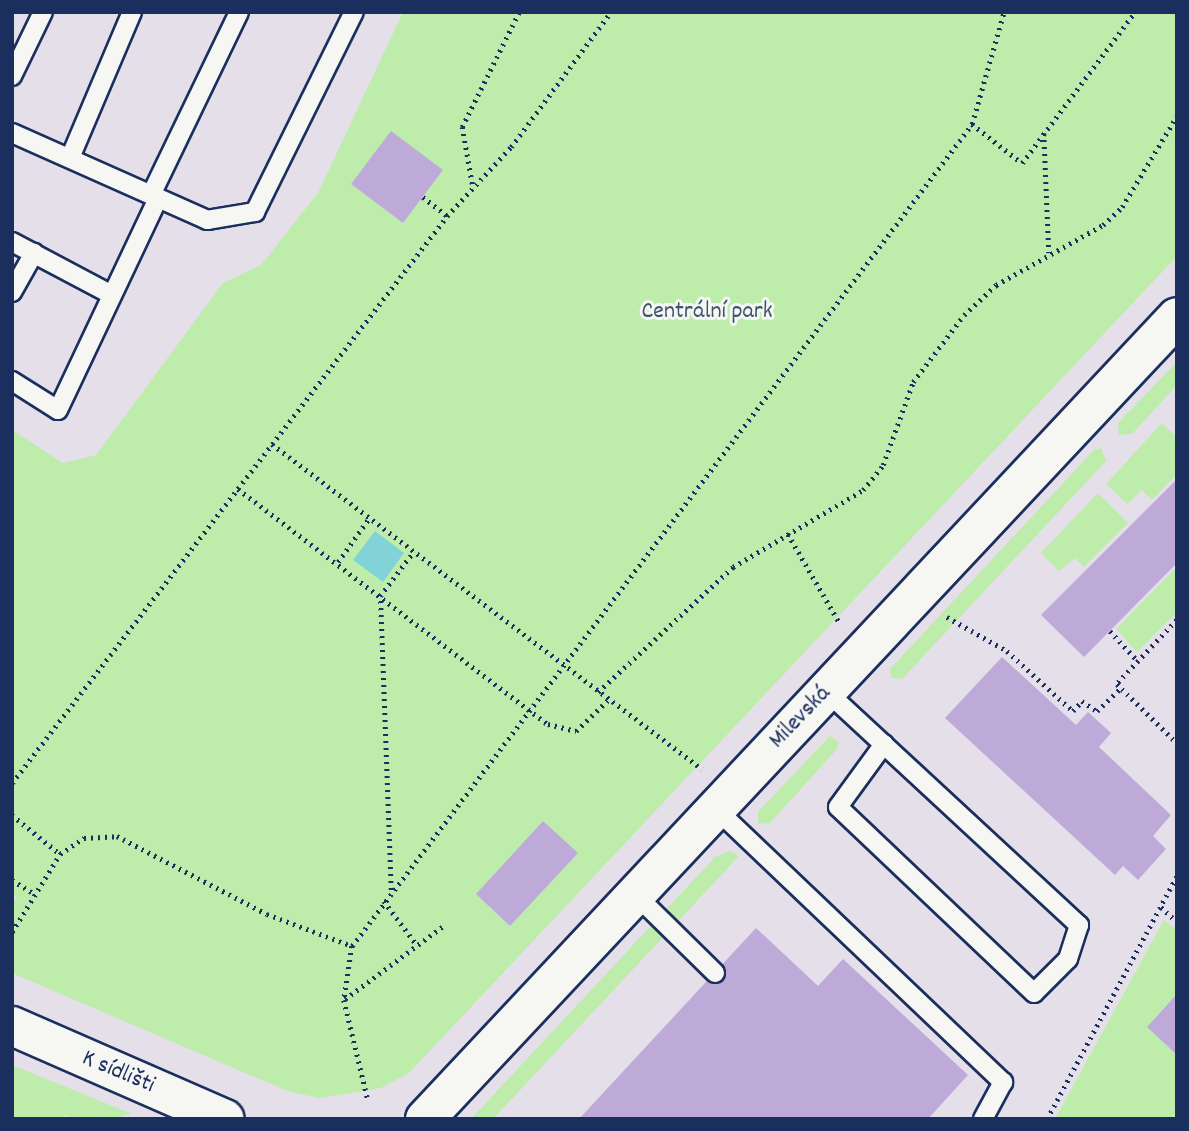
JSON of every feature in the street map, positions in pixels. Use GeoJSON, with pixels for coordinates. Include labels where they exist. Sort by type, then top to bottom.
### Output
{"type":"FeatureCollection","features":[{"type":"Feature","properties":{"kind":"street","name":"Milevská"},"geometry":{"type":"LineString","coordinates":[[425,1119],[1177,317]]}},
{"type":"Feature","properties":{"kind":"street","name":"K sídlišti"},"geometry":{"type":"LineString","coordinates":[[12,1026],[225,1119]]}},
{"type":"Feature","properties":{"kind":"lane"},"geometry":{"type":"LineString","coordinates":[[12,76],[43,12]]}},
{"type":"Feature","properties":{"kind":"lane"},"geometry":{"type":"LineString","coordinates":[[70,158],[132,12]]}},
{"type":"Feature","properties":{"kind":"lane"},"geometry":{"type":"LineString","coordinates":[[12,381],[58,410],[239,12]]}},
{"type":"Feature","properties":{"kind":"lane"},"geometry":{"type":"LineString","coordinates":[[12,133],[207,220],[255,212],[354,12]]}},
{"type":"Feature","properties":{"kind":"lane"},"geometry":{"type":"LineString","coordinates":[[12,242],[112,295]]}},
{"type":"Feature","properties":{"kind":"lane"},"geometry":{"type":"LineString","coordinates":[[12,292],[34,253]]}},
{"type":"Feature","properties":{"kind":"lane"},"geometry":{"type":"LineString","coordinates":[[826,691],[884,744],[1079,925],[1068,959],[1034,993],[838,807],[884,744]]}},
{"type":"Feature","properties":{"kind":"lane"},"geometry":{"type":"LineString","coordinates":[[715,808],[1003,1082],[983,1119]]}},
{"type":"Feature","properties":{"kind":"lane"},"geometry":{"type":"LineString","coordinates":[[636,895],[715,973]]}},
{"type":"Feature","properties":{"kind":"path"},"geometry":{"type":"LineString","coordinates":[[472,185],[462,127],[519,12]]}},
{"type":"Feature","properties":{"kind":"path"},"geometry":{"type":"LineString","coordinates":[[12,783],[447,216],[472,185],[511,147],[611,12]]}},
{"type":"Feature","properties":{"kind":"path"},"geometry":{"type":"LineString","coordinates":[[368,1100],[344,1000],[352,946],[562,664],[972,124],[1004,12]]}},
{"type":"Feature","properties":{"kind":"path"},"geometry":{"type":"LineString","coordinates":[[972,124],[1022,163],[1135,12]]}},
{"type":"Feature","properties":{"kind":"path"},"geometry":{"type":"LineString","coordinates":[[598,692],[733,567],[863,490],[876,477],[909,391],[934,351],[980,298],[1049,253],[1103,225],[1122,206],[1177,116]]}},
{"type":"Feature","properties":{"kind":"path"},"geometry":{"type":"LineString","coordinates":[[1044,132],[1049,253]]}},
{"type":"Feature","properties":{"kind":"path"},"geometry":{"type":"LineString","coordinates":[[423,197],[447,216]]}},
{"type":"Feature","properties":{"kind":"path"},"geometry":{"type":"LineString","coordinates":[[272,444],[702,769]]}},
{"type":"Feature","properties":{"kind":"path"},"geometry":{"type":"LineString","coordinates":[[238,489],[338,562],[529,710],[556,727],[576,731],[608,700]]}},
{"type":"Feature","properties":{"kind":"path"},"geometry":{"type":"LineString","coordinates":[[338,562],[370,517]]}},
{"type":"Feature","properties":{"kind":"path"},"geometry":{"type":"LineString","coordinates":[[788,534],[839,622]]}},
{"type":"Feature","properties":{"kind":"path"},"geometry":{"type":"LineString","coordinates":[[391,891],[380,596],[414,551]]}},
{"type":"Feature","properties":{"kind":"path"},"geometry":{"type":"LineString","coordinates":[[918,595],[961,627],[1007,651],[1073,711],[1082,701],[1095,713],[1121,688]]}},
{"type":"Feature","properties":{"kind":"path"},"geometry":{"type":"LineString","coordinates":[[1177,620],[1117,684],[1177,743]]}},
{"type":"Feature","properties":{"kind":"path"},"geometry":{"type":"LineString","coordinates":[[1110,631],[1137,660]]}},
{"type":"Feature","properties":{"kind":"path"},"geometry":{"type":"LineString","coordinates":[[12,815],[60,854]]}},
{"type":"Feature","properties":{"kind":"path"},"geometry":{"type":"LineString","coordinates":[[12,932],[60,854],[84,838],[117,836],[267,914],[352,946]]}},
{"type":"Feature","properties":{"kind":"path"},"geometry":{"type":"LineString","coordinates":[[1047,1119],[1177,876]]}},
{"type":"Feature","properties":{"kind":"path"},"geometry":{"type":"LineString","coordinates":[[12,880],[34,894]]}},
{"type":"Feature","properties":{"kind":"path"},"geometry":{"type":"LineString","coordinates":[[384,901],[416,945]]}},
{"type":"Feature","properties":{"kind":"path"},"geometry":{"type":"LineString","coordinates":[[1161,907],[1177,922]]}},
{"type":"Feature","properties":{"kind":"path"},"geometry":{"type":"LineString","coordinates":[[344,1000],[442,927]]}},
{"type":"Feature","properties":{"kind":"green space","name":"Centrální park"},"geometry":{"type":"Polygon","coordinates":[[[403,12],[1177,12],[1177,256],[409,1073],[381,1088],[320,1098],[290,1092],[12,973],[12,903],[17,898],[12,894],[12,430],[63,463],[96,455],[223,283],[261,265],[318,193],[403,12]],[[391,132],[351,184],[403,223],[443,170],[391,132]],[[543,821],[476,894],[510,926],[578,853],[543,821]]]}},
{"type":"Feature","properties":{"kind":"green space"},"geometry":{"type":"Polygon","coordinates":[[[1177,362],[1177,385],[1132,434],[1119,435],[1118,423],[1177,362]]]}},
{"type":"Feature","properties":{"kind":"green space"},"geometry":{"type":"Polygon","coordinates":[[[1162,423],[1177,437],[1177,474],[1152,500],[1142,490],[1127,504],[1106,484],[1162,423]]]}},
{"type":"Feature","properties":{"kind":"green space"},"geometry":{"type":"Polygon","coordinates":[[[1101,448],[1106,461],[902,679],[891,678],[890,669],[1094,450],[1101,448]]]}},
{"type":"Feature","properties":{"kind":"green space"},"geometry":{"type":"Polygon","coordinates":[[[1098,493],[1128,523],[1084,567],[1075,558],[1059,571],[1041,553],[1098,493]]]}},
{"type":"Feature","properties":{"kind":"green space"},"geometry":{"type":"Polygon","coordinates":[[[1175,569],[1177,612],[1137,652],[1116,629],[1175,569]]]}},
{"type":"Feature","properties":{"kind":"green space"},"geometry":{"type":"Polygon","coordinates":[[[830,736],[839,742],[837,749],[770,823],[758,824],[758,812],[830,736]]]}},
{"type":"Feature","properties":{"kind":"green space"},"geometry":{"type":"Polygon","coordinates":[[[729,851],[739,856],[493,1119],[471,1119],[715,857],[729,851]]]}},
{"type":"Feature","properties":{"kind":"green space"},"geometry":{"type":"Polygon","coordinates":[[[1164,920],[1177,930],[1177,994],[1147,1027],[1177,1055],[1177,1119],[1055,1119],[1164,920]]]}},
{"type":"Feature","properties":{"kind":"green space"},"geometry":{"type":"Polygon","coordinates":[[[12,1065],[132,1114],[110,1119],[70,1119],[66,1115],[62,1119],[12,1119],[12,1065]]]}},
{"type":"Feature","properties":{"kind":"water"},"geometry":{"type":"Polygon","coordinates":[[[375,531],[404,553],[383,582],[353,560],[375,531]]]}},
{"type":"Feature","properties":{"kind":"building"},"geometry":{"type":"Polygon","coordinates":[[[391,131],[443,170],[403,223],[351,184],[391,131]]]}},
{"type":"Feature","properties":{"kind":"building"},"geometry":{"type":"Polygon","coordinates":[[[1177,479],[1177,563],[1084,657],[1041,615],[1177,479]]]}},
{"type":"Feature","properties":{"kind":"building"},"geometry":{"type":"Polygon","coordinates":[[[1002,657],[1076,725],[1088,712],[1111,733],[1099,747],[1171,815],[1153,836],[1166,849],[1138,880],[1123,866],[1115,875],[945,718],[1002,657]]]}},
{"type":"Feature","properties":{"kind":"building"},"geometry":{"type":"Polygon","coordinates":[[[543,821],[578,853],[510,926],[476,894],[543,821]]]}},
{"type":"Feature","properties":{"kind":"building"},"geometry":{"type":"Polygon","coordinates":[[[756,928],[818,986],[843,959],[968,1075],[928,1119],[579,1119],[756,928]]]}},
{"type":"Feature","properties":{"kind":"building"},"geometry":{"type":"Polygon","coordinates":[[[1177,994],[1177,1055],[1147,1027],[1177,994]]]}}]}
